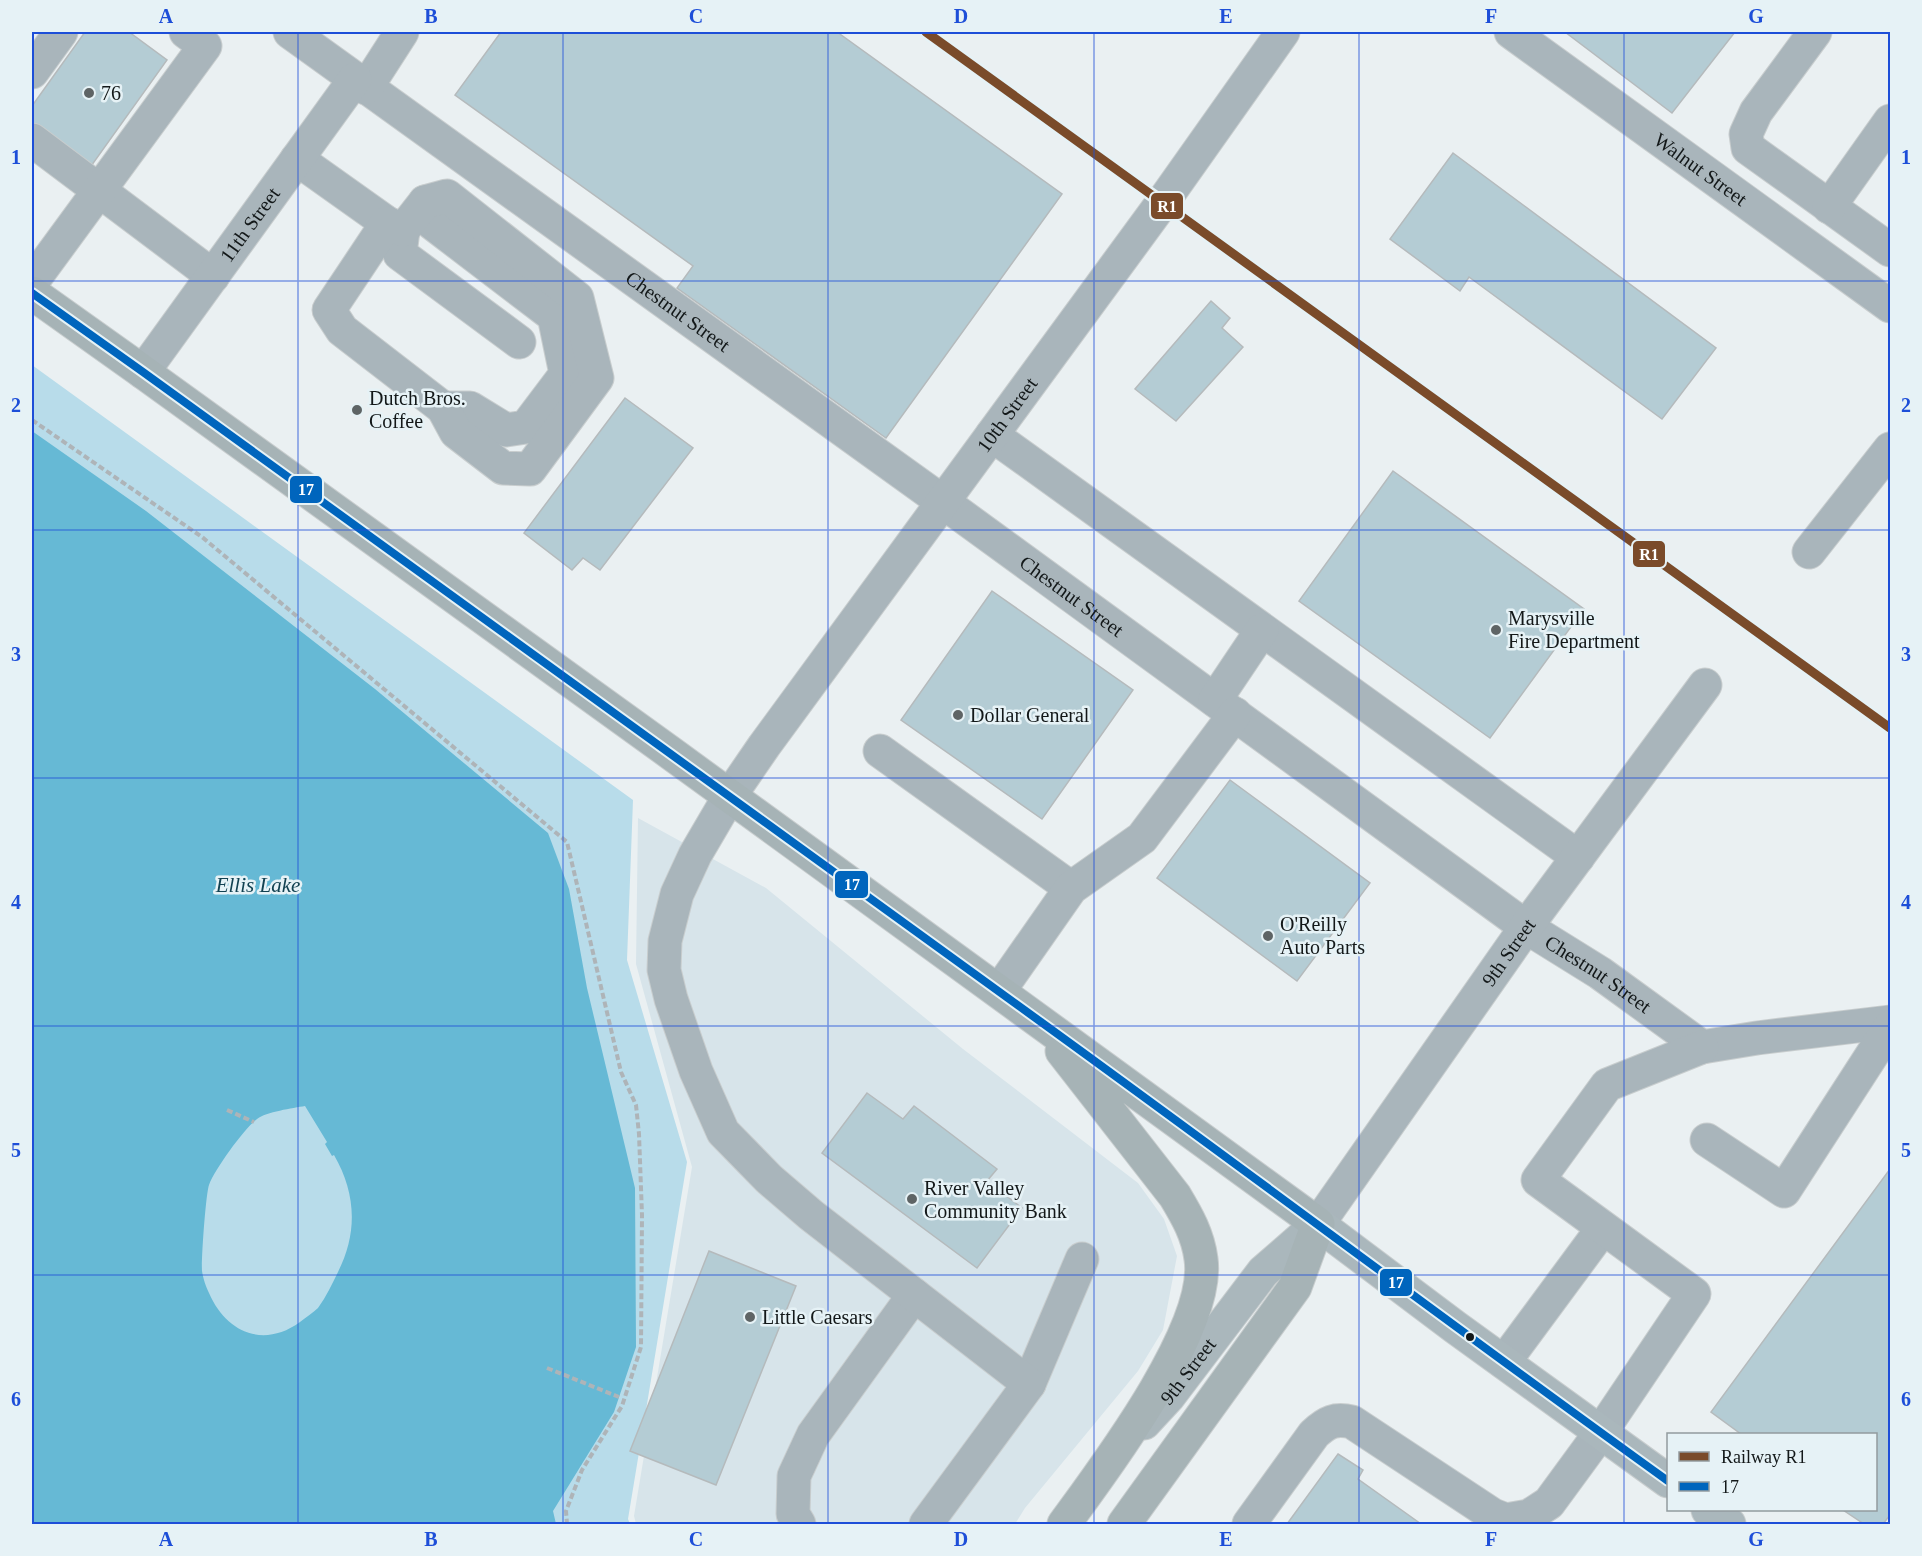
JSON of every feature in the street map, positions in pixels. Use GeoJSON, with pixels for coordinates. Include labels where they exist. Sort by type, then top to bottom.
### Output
{"type":"FeatureCollection","features":[{"type":"Feature","properties":{"kind":"highway"},"geometry":{"type":"LineString","coordinates":[[32,293],[1318,1224]]}},
{"type":"Feature","properties":{"kind":"highway"},"geometry":{"type":"LineString","coordinates":[[1037,1019],[1175,1196],[1190,1221],[1202,1260],[1196,1306],[1183,1339],[1113,1458]]}},
{"type":"Feature","properties":{"kind":"highway","name":"9th Street"},"geometry":{"type":"LineString","coordinates":[[1124,1524],[1295,1287],[1318,1224]]}},
{"type":"Feature","properties":{"kind":"highway","name":"9th Street"},"geometry":{"type":"LineString","coordinates":[[1064,1524],[1113,1458]]}},
{"type":"Feature","properties":{"kind":"main road"},"geometry":{"type":"LineString","coordinates":[[1318,1224],[1667,1480]]}},
{"type":"Feature","properties":{"kind":"main road","name":"9th Street"},"geometry":{"type":"LineString","coordinates":[[1113,1458],[1169,1396],[1263,1272],[1318,1224]]}},
{"type":"Feature","properties":{"kind":"main road"},"geometry":{"type":"LineString","coordinates":[[1711,1511],[1729,1524]]}},
{"type":"Feature","properties":{"kind":"street"},"geometry":{"type":"LineString","coordinates":[[32,72],[61,32]]}},
{"type":"Feature","properties":{"kind":"street"},"geometry":{"type":"LineString","coordinates":[[32,282],[205,46],[186,32]]}},
{"type":"Feature","properties":{"kind":"street","name":"Chestnut Street"},"geometry":{"type":"LineString","coordinates":[[290,32],[943,501],[1526,927],[1600,973],[1702,1047]]}},
{"type":"Feature","properties":{"kind":"street","name":"11th Street"},"geometry":{"type":"LineString","coordinates":[[143,372],[297,159],[402,32]]}},
{"type":"Feature","properties":{"kind":"street","name":"10th Street"},"geometry":{"type":"LineString","coordinates":[[1029,1384],[811,1215],[769,1179],[723,1132],[696,1071],[671,999],[664,970],[665,941],[677,894],[695,855],[729,797],[1162,203],[1283,32]]}},
{"type":"Feature","properties":{"kind":"street","name":"Walnut Street"},"geometry":{"type":"LineString","coordinates":[[1511,32],[1890,306]]}},
{"type":"Feature","properties":{"kind":"street"},"geometry":{"type":"LineString","coordinates":[[1815,32],[1756,112],[1746,134],[1748,148],[1890,250]]}},
{"type":"Feature","properties":{"kind":"street"},"geometry":{"type":"LineString","coordinates":[[1829,207],[1890,121]]}},
{"type":"Feature","properties":{"kind":"street"},"geometry":{"type":"LineString","coordinates":[[32,140],[213,276]]}},
{"type":"Feature","properties":{"kind":"street"},"geometry":{"type":"LineString","coordinates":[[297,159],[395,227],[400,254],[519,342]]}},
{"type":"Feature","properties":{"kind":"street"},"geometry":{"type":"LineString","coordinates":[[447,196],[577,298],[597,378],[530,469],[503,468],[456,432],[443,408],[342,330],[329,310],[395,227],[425,202],[447,196]]}},
{"type":"Feature","properties":{"kind":"street"},"geometry":{"type":"LineString","coordinates":[[992,435],[1578,857]]}},
{"type":"Feature","properties":{"kind":"street"},"geometry":{"type":"LineString","coordinates":[[1809,552],[1890,449]]}},
{"type":"Feature","properties":{"kind":"street"},"geometry":{"type":"LineString","coordinates":[[999,991],[1071,888],[1142,838],[1225,707],[1262,630]]}},
{"type":"Feature","properties":{"kind":"street","name":"9th Street"},"geometry":{"type":"LineString","coordinates":[[1318,1224],[1526,927],[1705,685]]}},
{"type":"Feature","properties":{"kind":"street"},"geometry":{"type":"LineString","coordinates":[[880,751],[1071,888]]}},
{"type":"Feature","properties":{"kind":"street"},"geometry":{"type":"LineString","coordinates":[[1249,1524],[1314,1434],[1325,1423],[1338,1419],[1352,1422],[1493,1515],[1506,1520],[1529,1516],[1549,1503],[1694,1294],[1538,1180],[1607,1085],[1702,1047],[1890,1022]]}},
{"type":"Feature","properties":{"kind":"street"},"geometry":{"type":"LineString","coordinates":[[1707,1140],[1784,1191],[1890,1027]]}},
{"type":"Feature","properties":{"kind":"street"},"geometry":{"type":"LineString","coordinates":[[1504,1362],[1603,1228]]}},
{"type":"Feature","properties":{"kind":"street"},"geometry":{"type":"LineString","coordinates":[[926,1524],[1029,1384],[1082,1259]]}},
{"type":"Feature","properties":{"kind":"street"},"geometry":{"type":"LineString","coordinates":[[799,1524],[793,1514],[794,1476],[813,1435],[914,1295]]}},
{"type":"Feature","properties":{"kind":"path"},"geometry":{"type":"LineString","coordinates":[[32,420],[202,537],[567,842],[621,1072],[636,1105],[642,1215],[641,1347],[622,1406],[582,1470],[566,1511],[567,1524]]}},
{"type":"Feature","properties":{"kind":"path"},"geometry":{"type":"LineString","coordinates":[[227,1110],[254,1122]]}},
{"type":"Feature","properties":{"kind":"path"},"geometry":{"type":"LineString","coordinates":[[547,1368],[619,1397]]}},
{"type":"Feature","properties":{"kind":"shaded area","name":"Ellis Lake"},"geometry":{"type":"Polygon","coordinates":[[[32,365],[633,800],[627,960],[687,1162],[628,1519],[630,1524],[32,1524],[32,365]]]}},
{"type":"Feature","properties":{"kind":"shaded area"},"geometry":{"type":"Polygon","coordinates":[[[638,818],[766,888],[963,1049],[1138,1183],[1164,1219],[1177,1256],[1163,1330],[1138,1371],[1025,1508],[1015,1524],[636,1524],[634,1516],[692,1167],[636,964],[638,818]]]}},
{"type":"Feature","properties":{"kind":"water","name":"Ellis Lake"},"geometry":{"type":"Polygon","coordinates":[[[32,431],[146,511],[375,689],[548,833],[569,889],[587,988],[635,1188],[636,1347],[614,1412],[553,1511],[556,1524],[32,1524],[32,431]],[[305,1106],[267,1114],[251,1124],[217,1169],[209,1185],[203,1241],[203,1277],[216,1307],[225,1318],[247,1332],[259,1335],[273,1334],[300,1322],[318,1308],[338,1272],[349,1242],[352,1213],[347,1184],[334,1155],[332,1156],[325,1144],[327,1142],[305,1106]]]}},
{"type":"Feature","properties":{"kind":"building"},"geometry":{"type":"Polygon","coordinates":[[[85,32],[129,32],[167,60],[84,176],[32,135],[32,106],[85,32]]]}},
{"type":"Feature","properties":{"kind":"building"},"geometry":{"type":"Polygon","coordinates":[[[501,32],[837,32],[1062,194],[886,438],[677,288],[693,266],[455,95],[501,32]]]}},
{"type":"Feature","properties":{"kind":"building"},"geometry":{"type":"Polygon","coordinates":[[[1565,32],[1735,32],[1672,113],[1565,32]]]}},
{"type":"Feature","properties":{"kind":"building"},"geometry":{"type":"Polygon","coordinates":[[[1453,153],[1716,348],[1662,419],[1469,277],[1460,291],[1390,239],[1453,153]]]}},
{"type":"Feature","properties":{"kind":"building"},"geometry":{"type":"Polygon","coordinates":[[[1211,301],[1230,318],[1222,328],[1243,347],[1176,421],[1135,389],[1211,301]]]}},
{"type":"Feature","properties":{"kind":"building"},"geometry":{"type":"Polygon","coordinates":[[[625,398],[693,448],[600,570],[583,558],[572,570],[524,533],[625,398]]]}},
{"type":"Feature","properties":{"kind":"building"},"geometry":{"type":"Polygon","coordinates":[[[1393,471],[1584,609],[1490,738],[1299,601],[1393,471]]]}},
{"type":"Feature","properties":{"kind":"building"},"geometry":{"type":"Polygon","coordinates":[[[992,591],[1133,690],[1042,819],[901,720],[992,591]]]}},
{"type":"Feature","properties":{"kind":"building"},"geometry":{"type":"Polygon","coordinates":[[[1230,780],[1370,883],[1297,981],[1157,878],[1230,780]]]}},
{"type":"Feature","properties":{"kind":"building"},"geometry":{"type":"Polygon","coordinates":[[[867,1093],[903,1119],[914,1106],[997,1169],[987,1181],[1022,1208],[977,1268],[822,1153],[867,1093]]]}},
{"type":"Feature","properties":{"kind":"building"},"geometry":{"type":"Polygon","coordinates":[[[1890,1169],[1890,1515],[1883,1524],[1864,1524],[1844,1511],[1877,1511],[1877,1433],[1740,1433],[1711,1412],[1890,1169]]]}},
{"type":"Feature","properties":{"kind":"building"},"geometry":{"type":"Polygon","coordinates":[[[709,1251],[796,1286],[716,1485],[630,1451],[709,1251]]]}},
{"type":"Feature","properties":{"kind":"building"},"geometry":{"type":"Polygon","coordinates":[[[1338,1454],[1363,1470],[1358,1479],[1421,1524],[1287,1524],[1338,1454]]]}},
{"type":"Feature","properties":{"kind":"rail line","name":"R1"},"geometry":{"type":"LineString","coordinates":[[926,32],[1890,728]]}},
{"type":"Feature","properties":{"kind":"transit line","name":"17"},"geometry":{"type":"LineString","coordinates":[[32,293],[1041,1022],[1667,1480]]}},
{"type":"Feature","properties":{"kind":"place","name":"76"},"geometry":{"type":"Point","coordinates":[89,93]}},
{"type":"Feature","properties":{"kind":"place","name":"Dutch Bros. Coffee"},"geometry":{"type":"Point","coordinates":[357,410]}},
{"type":"Feature","properties":{"kind":"place","name":"Marysville Fire Department"},"geometry":{"type":"Point","coordinates":[1496,630]}},
{"type":"Feature","properties":{"kind":"place","name":"Dollar General"},"geometry":{"type":"Point","coordinates":[958,715]}},
{"type":"Feature","properties":{"kind":"place","name":"O'Reilly Auto Parts"},"geometry":{"type":"Point","coordinates":[1268,936]}},
{"type":"Feature","properties":{"kind":"place","name":"River Valley Community Bank"},"geometry":{"type":"Point","coordinates":[912,1199]}},
{"type":"Feature","properties":{"kind":"place","name":"Little Caesars"},"geometry":{"type":"Point","coordinates":[750,1317]}}]}
